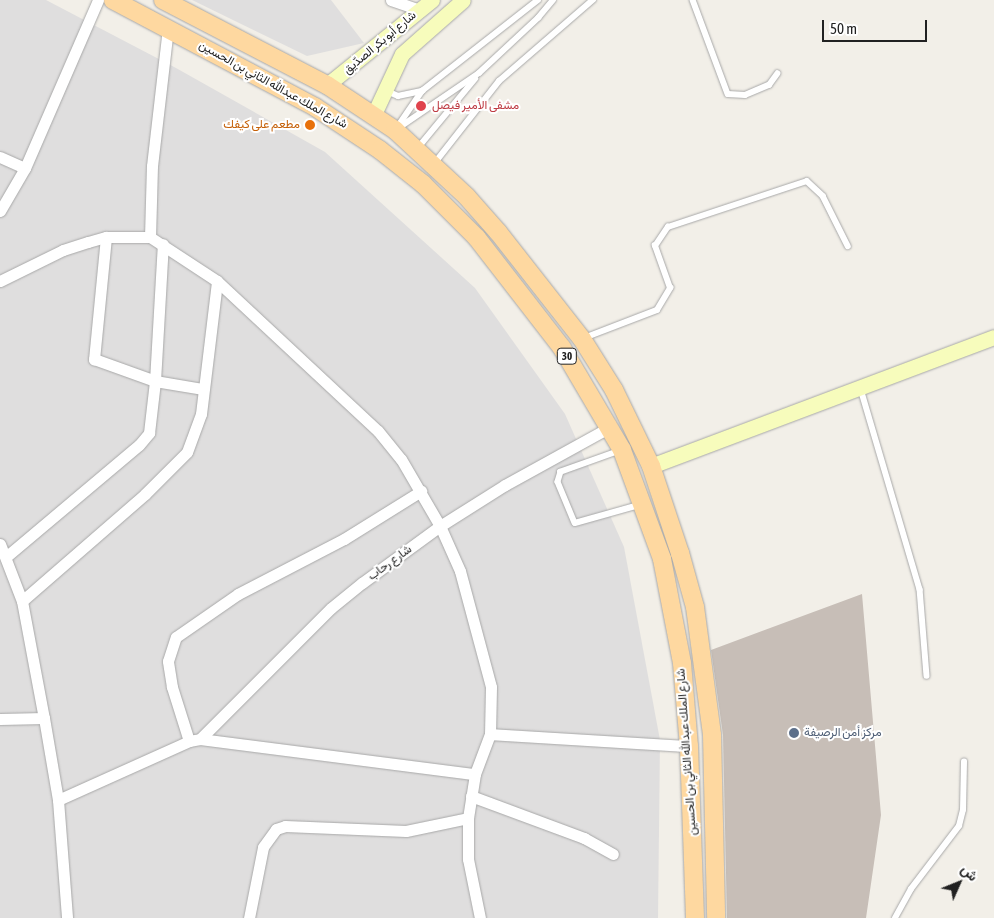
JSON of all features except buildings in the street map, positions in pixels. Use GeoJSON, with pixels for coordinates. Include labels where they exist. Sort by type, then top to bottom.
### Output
{"type":"FeatureCollection","features":[{"type":"Feature","properties":{"kind":"main road","name":"شارع الملك عبدالله الثاني بن الحسين"},"geometry":{"type":"LineString","coordinates":[[113,0],[168,27],[315,106],[380,150],[430,191],[477,238],[518,288],[562,348],[610,426],[622,450],[662,560],[682,663],[689,746],[695,918]]}},
{"type":"Feature","properties":{"kind":"main road","name":"شارع الملك عبدالله الثاني بن الحسين"},"geometry":{"type":"LineString","coordinates":[[163,0],[327,85],[374,114],[395,130],[498,232],[582,339],[614,390],[651,466],[680,553],[696,616],[712,735],[716,918]]}},
{"type":"Feature","properties":{"kind":"main road"},"geometry":{"type":"LineString","coordinates":[[380,150],[395,130]]}},
{"type":"Feature","properties":{"kind":"main road"},"geometry":{"type":"LineString","coordinates":[[692,833],[714,832]]}},
{"type":"Feature","properties":{"kind":"street"},"geometry":{"type":"LineString","coordinates":[[0,211],[25,168],[98,0]]}},
{"type":"Feature","properties":{"kind":"street"},"geometry":{"type":"LineString","coordinates":[[391,0],[426,5]]}},
{"type":"Feature","properties":{"kind":"street","name":"شارع أبو بكر الصدّيق"},"geometry":{"type":"LineString","coordinates":[[374,114],[384,88],[406,49],[463,0]]}},
{"type":"Feature","properties":{"kind":"street","name":"شارع أبو بكر الصدّيق"},"geometry":{"type":"LineString","coordinates":[[327,85],[426,5]]}},
{"type":"Feature","properties":{"kind":"street"},"geometry":{"type":"LineString","coordinates":[[150,237],[152,166],[168,27]]}},
{"type":"Feature","properties":{"kind":"street"},"geometry":{"type":"LineString","coordinates":[[0,157],[25,168]]}},
{"type":"Feature","properties":{"kind":"street"},"geometry":{"type":"LineString","coordinates":[[106,237],[92,355],[97,362],[156,381],[203,389]]}},
{"type":"Feature","properties":{"kind":"street"},"geometry":{"type":"LineString","coordinates":[[0,281],[63,250],[106,237],[150,237],[217,281],[378,431],[401,459],[440,526],[460,572],[488,678],[490,734],[474,774],[468,818],[468,859],[480,918]]}},
{"type":"Feature","properties":{"kind":"street"},"geometry":{"type":"LineString","coordinates":[[7,556],[146,437],[156,381],[163,244]]}},
{"type":"Feature","properties":{"kind":"street"},"geometry":{"type":"LineString","coordinates":[[22,601],[145,494],[187,452],[201,414],[217,281]]}},
{"type":"Feature","properties":{"kind":"street"},"geometry":{"type":"LineString","coordinates":[[651,466],[994,337]]}},
{"type":"Feature","properties":{"kind":"street","name":"شارع رحاب"},"geometry":{"type":"LineString","coordinates":[[194,740],[331,608],[440,526],[505,485],[610,426]]}},
{"type":"Feature","properties":{"kind":"street"},"geometry":{"type":"LineString","coordinates":[[194,740],[172,687],[168,661],[176,637],[238,594],[344,538],[421,491]]}},
{"type":"Feature","properties":{"kind":"street"},"geometry":{"type":"LineString","coordinates":[[0,544],[7,556],[22,601],[44,718],[58,800],[67,918]]}},
{"type":"Feature","properties":{"kind":"street"},"geometry":{"type":"LineString","coordinates":[[0,719],[44,718]]}},
{"type":"Feature","properties":{"kind":"street"},"geometry":{"type":"LineString","coordinates":[[490,734],[689,746]]}},
{"type":"Feature","properties":{"kind":"street"},"geometry":{"type":"LineString","coordinates":[[58,800],[194,740],[474,774]]}},
{"type":"Feature","properties":{"kind":"street"},"geometry":{"type":"LineString","coordinates":[[471,796],[513,809],[584,838],[613,854]]}},
{"type":"Feature","properties":{"kind":"street"},"geometry":{"type":"LineString","coordinates":[[249,918],[263,847],[276,829],[285,826],[406,831],[468,818]]}},
{"type":"Feature","properties":{"kind":"lane"},"geometry":{"type":"LineString","coordinates":[[395,130],[422,91],[538,0]]}},
{"type":"Feature","properties":{"kind":"lane"},"geometry":{"type":"LineString","coordinates":[[417,150],[479,73],[538,18],[553,0]]}},
{"type":"Feature","properties":{"kind":"lane"},"geometry":{"type":"LineString","coordinates":[[433,166],[499,82],[593,0]]}},
{"type":"Feature","properties":{"kind":"lane"},"geometry":{"type":"LineString","coordinates":[[693,0],[728,94],[745,95],[769,85],[777,74]]}},
{"type":"Feature","properties":{"kind":"lane"},"geometry":{"type":"LineString","coordinates":[[395,130],[479,73]]}},
{"type":"Feature","properties":{"kind":"lane"},"geometry":{"type":"LineString","coordinates":[[384,88],[398,96],[422,91]]}},
{"type":"Feature","properties":{"kind":"lane"},"geometry":{"type":"LineString","coordinates":[[582,339],[657,310],[670,288],[655,246],[668,227],[807,180],[823,196],[848,246]]}},
{"type":"Feature","properties":{"kind":"lane"},"geometry":{"type":"LineString","coordinates":[[860,387],[920,589],[927,676]]}},
{"type":"Feature","properties":{"kind":"lane"},"geometry":{"type":"LineString","coordinates":[[622,450],[559,475],[558,482],[571,518],[575,524],[582,524],[642,504]]}},
{"type":"Feature","properties":{"kind":"lane"},"geometry":{"type":"LineString","coordinates":[[895,918],[911,889],[959,826],[963,810],[964,762]]}},
{"type":"Feature","properties":{"kind":"shaded area"},"geometry":{"type":"Polygon","coordinates":[[[0,0],[46,0],[176,68],[325,152],[475,288],[565,414],[624,547],[660,740],[658,918],[0,918],[0,0]]]}},
{"type":"Feature","properties":{"kind":"shaded area"},"geometry":{"type":"Polygon","coordinates":[[[192,0],[331,0],[364,43],[307,56],[192,0]]]}},
{"type":"Feature","properties":{"kind":"place","name":"مشفى الأمير فيصل"},"geometry":{"type":"Point","coordinates":[421,106]}},
{"type":"Feature","properties":{"kind":"place","name":"مطعم على كيفك"},"geometry":{"type":"Point","coordinates":[310,125]}},
{"type":"Feature","properties":{"kind":"place","name":"مركز أمن الرصيفة"},"geometry":{"type":"Point","coordinates":[794,733]}}]}
